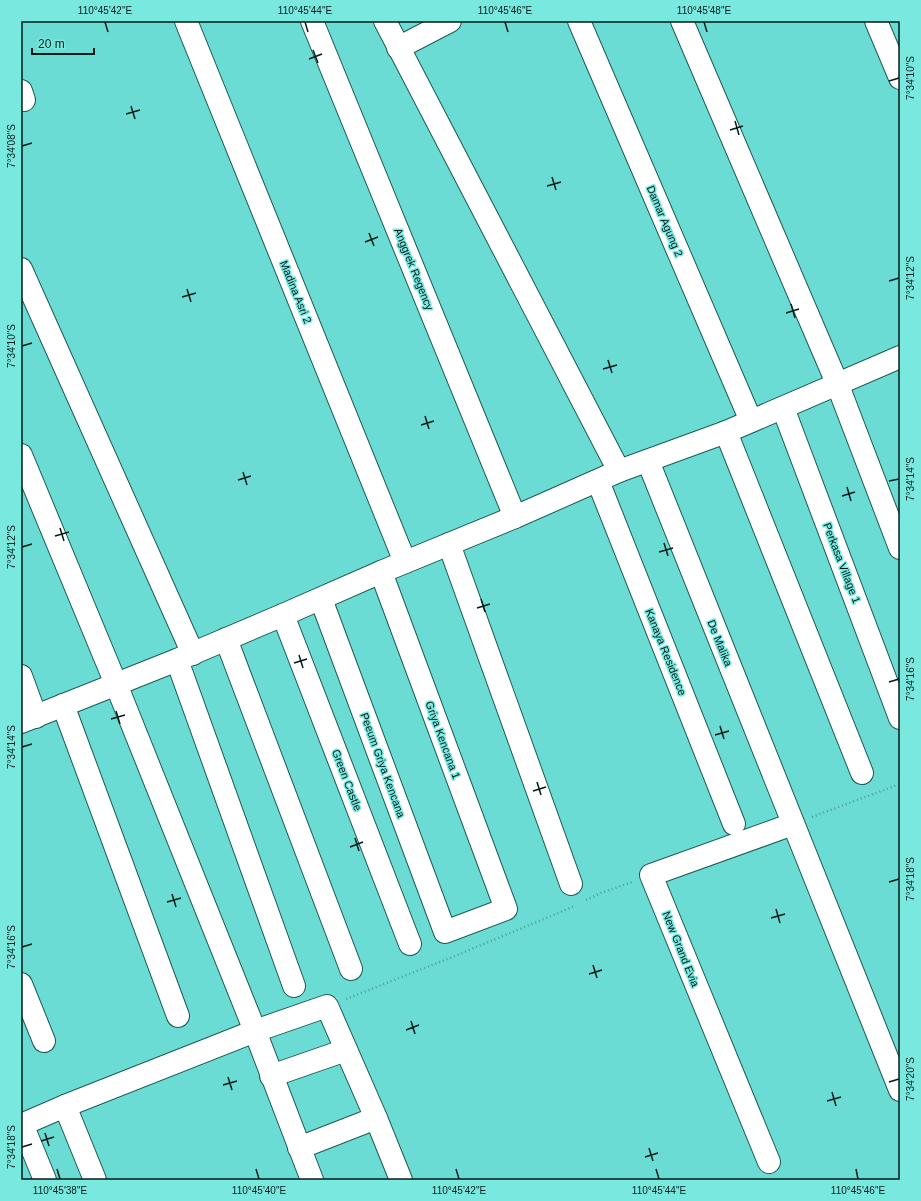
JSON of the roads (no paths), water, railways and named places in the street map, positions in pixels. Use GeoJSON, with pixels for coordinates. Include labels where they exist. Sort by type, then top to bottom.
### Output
{"type":"FeatureCollection","features":[{"type":"Feature","properties":{"kind":"street","name":"Madina Asri 2"},"geometry":{"type":"LineString","coordinates":[[186,21],[405,562]]}},
{"type":"Feature","properties":{"kind":"street","name":"Anggrek Regency"},"geometry":{"type":"LineString","coordinates":[[312,21],[515,517]]}},
{"type":"Feature","properties":{"kind":"street"},"geometry":{"type":"LineString","coordinates":[[385,21],[619,471]]}},
{"type":"Feature","properties":{"kind":"street"},"geometry":{"type":"LineString","coordinates":[[398,48],[450,21]]}},
{"type":"Feature","properties":{"kind":"street","name":"Damar Agung 2"},"geometry":{"type":"LineString","coordinates":[[579,21],[751,421]]}},
{"type":"Feature","properties":{"kind":"street"},"geometry":{"type":"LineString","coordinates":[[682,21],[837,383],[900,548]]}},
{"type":"Feature","properties":{"kind":"street"},"geometry":{"type":"LineString","coordinates":[[876,21],[900,78]]}},
{"type":"Feature","properties":{"kind":"street"},"geometry":{"type":"LineString","coordinates":[[21,269],[185,657],[294,986]]}},
{"type":"Feature","properties":{"kind":"street"},"geometry":{"type":"LineString","coordinates":[[21,676],[29,719],[185,657],[381,572],[515,517],[619,471],[726,432],[900,357]]}},
{"type":"Feature","properties":{"kind":"street","name":"Perkasa Village 1"},"geometry":{"type":"LineString","coordinates":[[783,408],[900,718]]}},
{"type":"Feature","properties":{"kind":"street"},"geometry":{"type":"LineString","coordinates":[[726,432],[862,773]]}},
{"type":"Feature","properties":{"kind":"street"},"geometry":{"type":"LineString","coordinates":[[21,455],[116,684],[255,1031],[312,1180]]}},
{"type":"Feature","properties":{"kind":"street","name":"De Malika"},"geometry":{"type":"LineString","coordinates":[[648,461],[900,1090]]}},
{"type":"Feature","properties":{"kind":"street","name":"Kanaya Residence"},"geometry":{"type":"LineString","coordinates":[[598,481],[734,824]]}},
{"type":"Feature","properties":{"kind":"street"},"geometry":{"type":"LineString","coordinates":[[449,544],[571,884]]}},
{"type":"Feature","properties":{"kind":"street","name":"Griya Kencana 1"},"geometry":{"type":"LineString","coordinates":[[381,572],[506,909],[445,932]]}},
{"type":"Feature","properties":{"kind":"street","name":"Peeum Griya Kencana"},"geometry":{"type":"LineString","coordinates":[[321,598],[445,932]]}},
{"type":"Feature","properties":{"kind":"street","name":"Green Castle"},"geometry":{"type":"LineString","coordinates":[[283,615],[410,944]]}},
{"type":"Feature","properties":{"kind":"street"},"geometry":{"type":"LineString","coordinates":[[226,639],[351,969]]}},
{"type":"Feature","properties":{"kind":"street"},"geometry":{"type":"LineString","coordinates":[[63,705],[178,1016]]}},
{"type":"Feature","properties":{"kind":"street","name":"New Grand Evia"},"geometry":{"type":"LineString","coordinates":[[770,1162],[651,875],[793,824]]}},
{"type":"Feature","properties":{"kind":"street"},"geometry":{"type":"LineString","coordinates":[[21,984],[44,1041]]}},
{"type":"Feature","properties":{"kind":"street"},"geometry":{"type":"LineString","coordinates":[[45,1180],[22,1124],[255,1031],[327,1006],[376,1118],[401,1180]]}},
{"type":"Feature","properties":{"kind":"street"},"geometry":{"type":"LineString","coordinates":[[272,1076],[346,1050]]}},
{"type":"Feature","properties":{"kind":"street"},"geometry":{"type":"LineString","coordinates":[[65,1106],[95,1180]]}},
{"type":"Feature","properties":{"kind":"street"},"geometry":{"type":"LineString","coordinates":[[300,1148],[376,1118]]}}]}
